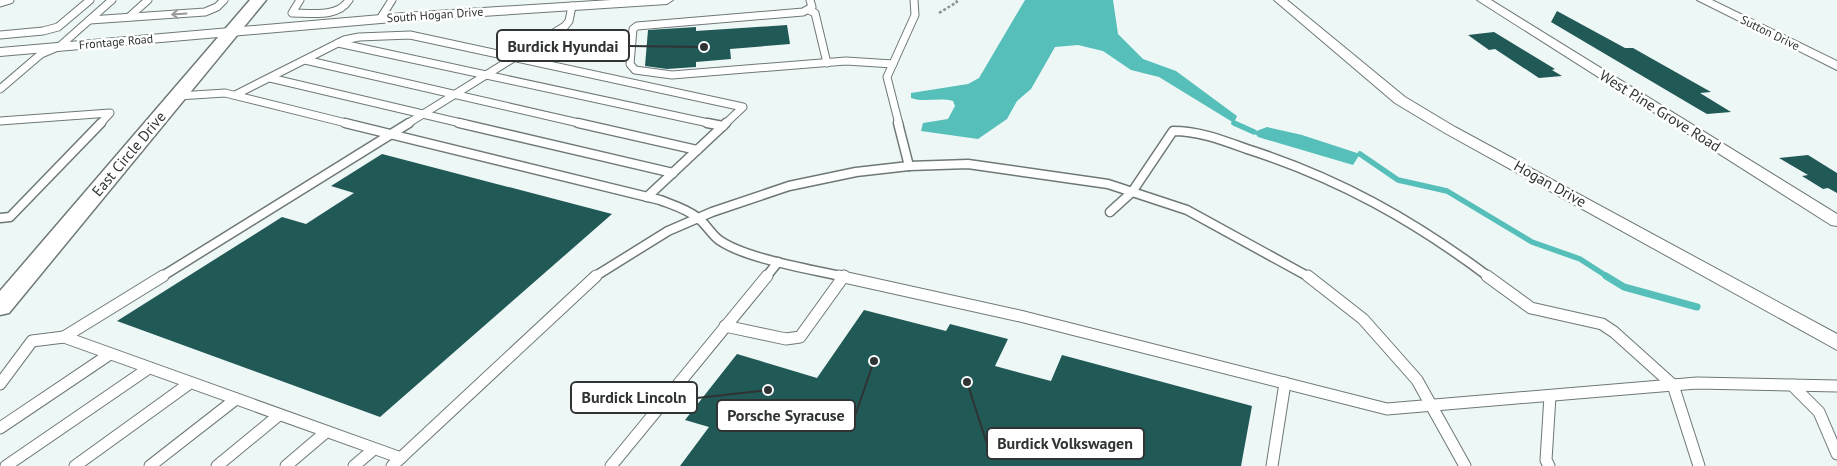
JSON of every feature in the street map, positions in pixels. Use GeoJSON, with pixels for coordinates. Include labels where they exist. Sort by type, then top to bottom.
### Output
{"type":"FeatureCollection","features":[{"type":"Feature","properties":{"kind":"street","name":"East Circle Drive"},"geometry":{"type":"LineString","coordinates":[[0,307],[258,0]]}},
{"type":"Feature","properties":{"kind":"street","name":"South Hogan Drive"},"geometry":{"type":"LineString","coordinates":[[232,31],[667,0]]}},
{"type":"Feature","properties":{"kind":"street","name":"Hogan Drive"},"geometry":{"type":"LineString","coordinates":[[1280,0],[1400,100],[1450,130],[1814,328],[1837,343]]}},
{"type":"Feature","properties":{"kind":"street","name":"West Pine Grove Road"},"geometry":{"type":"LineString","coordinates":[[1483,0],[1837,221]]}},
{"type":"Feature","properties":{"kind":"street","name":"Sutton Drive"},"geometry":{"type":"LineString","coordinates":[[1704,0],[1837,66]]}},
{"type":"Feature","properties":{"kind":"street","name":"Frontage Road"},"geometry":{"type":"LineString","coordinates":[[0,52],[232,31]]}},
{"type":"Feature","properties":{"kind":"lane"},"geometry":{"type":"LineString","coordinates":[[0,3],[10,0]]}},
{"type":"Feature","properties":{"kind":"lane"},"geometry":{"type":"LineString","coordinates":[[0,35],[43,31],[58,27],[90,0]]}},
{"type":"Feature","properties":{"kind":"lane"},"geometry":{"type":"LineString","coordinates":[[0,89],[41,54],[60,46],[112,0]]}},
{"type":"Feature","properties":{"kind":"lane"},"geometry":{"type":"LineString","coordinates":[[129,17],[148,0]]}},
{"type":"Feature","properties":{"kind":"lane"},"geometry":{"type":"LineString","coordinates":[[90,20],[205,12],[217,7],[224,0]]}},
{"type":"Feature","properties":{"kind":"lane"},"geometry":{"type":"LineString","coordinates":[[300,0],[292,13],[334,12],[344,8],[349,0]]}},
{"type":"Feature","properties":{"kind":"lane"},"geometry":{"type":"LineString","coordinates":[[380,19],[392,0]]}},
{"type":"Feature","properties":{"kind":"lane"},"geometry":{"type":"LineString","coordinates":[[810,0],[812,7],[810,10]]}},
{"type":"Feature","properties":{"kind":"lane"},"geometry":{"type":"LineString","coordinates":[[909,166],[888,77],[914,15],[914,0]]}},
{"type":"Feature","properties":{"kind":"lane"},"geometry":{"type":"LineString","coordinates":[[0,384],[32,341],[64,337],[565,26],[569,21],[572,6]]}},
{"type":"Feature","properties":{"kind":"lane"},"geometry":{"type":"LineString","coordinates":[[827,63],[815,13],[810,10],[637,26],[633,29],[630,64],[635,70],[672,75],[827,63],[846,61],[893,64]]}},
{"type":"Feature","properties":{"kind":"lane"},"geometry":{"type":"LineString","coordinates":[[235,96],[338,43],[359,37],[410,35],[743,107],[647,197]]}},
{"type":"Feature","properties":{"kind":"lane"},"geometry":{"type":"LineString","coordinates":[[338,43],[723,126]]}},
{"type":"Feature","properties":{"kind":"lane"},"geometry":{"type":"LineString","coordinates":[[305,60],[697,150]]}},
{"type":"Feature","properties":{"kind":"lane"},"geometry":{"type":"LineString","coordinates":[[270,78],[673,173]]}},
{"type":"Feature","properties":{"kind":"lane"},"geometry":{"type":"LineString","coordinates":[[178,96],[225,93],[647,197],[685,209],[698,218],[719,240],[737,249],[778,262],[1020,316],[1387,408],[1432,406],[1697,383],[1837,386]]}},
{"type":"Feature","properties":{"kind":"lane"},"geometry":{"type":"LineString","coordinates":[[0,121],[110,113],[10,217],[0,218]]}},
{"type":"Feature","properties":{"kind":"lane"},"geometry":{"type":"LineString","coordinates":[[1110,212],[1132,192],[1173,131],[1178,130],[1208,135],[1282,160],[1376,202],[1438,239],[1531,308],[1602,324],[1614,332],[1673,385],[1699,466]]}},
{"type":"Feature","properties":{"kind":"lane"},"geometry":{"type":"LineString","coordinates":[[392,466],[595,276],[668,231],[698,218],[789,186],[856,172],[909,166],[968,164],[1021,170],[1108,184],[1187,210],[1303,272],[1363,319],[1417,380],[1465,466]]}},
{"type":"Feature","properties":{"kind":"lane"},"geometry":{"type":"LineString","coordinates":[[611,466],[778,262]]}},
{"type":"Feature","properties":{"kind":"lane"},"geometry":{"type":"LineString","coordinates":[[725,326],[786,339],[800,337],[844,276]]}},
{"type":"Feature","properties":{"kind":"lane"},"geometry":{"type":"LineString","coordinates":[[64,337],[401,458]]}},
{"type":"Feature","properties":{"kind":"lane"},"geometry":{"type":"LineString","coordinates":[[0,428],[110,354]]}},
{"type":"Feature","properties":{"kind":"lane"},"geometry":{"type":"LineString","coordinates":[[6,466],[148,368]]}},
{"type":"Feature","properties":{"kind":"lane"},"geometry":{"type":"LineString","coordinates":[[75,466],[190,383]]}},
{"type":"Feature","properties":{"kind":"lane"},"geometry":{"type":"LineString","coordinates":[[1272,466],[1285,383]]}},
{"type":"Feature","properties":{"kind":"lane"},"geometry":{"type":"LineString","coordinates":[[1792,385],[1819,412],[1837,454]]}},
{"type":"Feature","properties":{"kind":"lane"},"geometry":{"type":"LineString","coordinates":[[1549,466],[1546,460],[1550,396]]}},
{"type":"Feature","properties":{"kind":"lane"},"geometry":{"type":"LineString","coordinates":[[150,466],[236,399]]}},
{"type":"Feature","properties":{"kind":"lane"},"geometry":{"type":"LineString","coordinates":[[217,466],[279,415]]}},
{"type":"Feature","properties":{"kind":"lane"},"geometry":{"type":"LineString","coordinates":[[286,466],[326,432]]}},
{"type":"Feature","properties":{"kind":"lane"},"geometry":{"type":"LineString","coordinates":[[354,466],[374,449]]}},
{"type":"Feature","properties":{"kind":"path"},"geometry":{"type":"LineString","coordinates":[[938,13],[957,2],[956,0]]}},
{"type":"Feature","properties":{"kind":"water"},"geometry":{"type":"Polygon","coordinates":[[[1025,0],[1113,0],[1118,34],[1143,59],[1176,71],[1237,116],[1234,123],[1159,77],[1131,70],[1103,51],[1078,45],[1055,47],[1031,89],[1017,101],[1007,119],[978,139],[921,131],[923,123],[948,119],[955,106],[953,101],[948,100],[911,98],[911,93],[968,84],[979,78],[1025,0]]]}},
{"type":"Feature","properties":{"kind":"water"},"geometry":{"type":"Polygon","coordinates":[[[1267,127],[1302,135],[1360,154],[1353,165],[1258,137],[1254,132],[1267,127]]]}},
{"type":"Feature","properties":{"kind":"building"},"geometry":{"type":"Polygon","coordinates":[[[1557,11],[1625,48],[1633,48],[1711,92],[1700,93],[1731,112],[1707,114],[1700,110],[1551,22],[1557,11]]]}},
{"type":"Feature","properties":{"kind":"building"},"geometry":{"type":"Polygon","coordinates":[[[787,25],[790,44],[730,49],[731,59],[696,62],[696,67],[667,69],[645,66],[648,30],[696,27],[696,31],[787,25]]]}},
{"type":"Feature","properties":{"kind":"building"},"geometry":{"type":"Polygon","coordinates":[[[1494,32],[1555,69],[1552,70],[1562,76],[1539,78],[1495,49],[1489,50],[1468,35],[1494,32]]]}},
{"type":"Feature","properties":{"kind":"building"},"geometry":{"type":"Polygon","coordinates":[[[382,154],[612,214],[380,417],[117,321],[282,217],[306,224],[354,193],[331,186],[382,154]]]}},
{"type":"Feature","properties":{"kind":"building"},"geometry":{"type":"Polygon","coordinates":[[[1808,155],[1837,173],[1837,193],[1828,188],[1823,189],[1802,176],[1808,175],[1779,158],[1808,155]]]}},
{"type":"Feature","properties":{"kind":"building"},"geometry":{"type":"Polygon","coordinates":[[[864,310],[946,331],[950,324],[1008,339],[995,366],[1051,381],[1062,355],[1252,406],[1241,466],[680,466],[709,427],[685,420],[737,354],[817,378],[864,310]]]}},
{"type":"Feature","properties":{"kind":"waterway"},"geometry":{"type":"LineString","coordinates":[[1236,124],[1234,123],[1254,132]]}},
{"type":"Feature","properties":{"kind":"waterway"},"geometry":{"type":"LineString","coordinates":[[1360,154],[1398,180],[1447,191],[1532,242],[1580,259],[1608,277]]}},
{"type":"Feature","properties":{"kind":"waterway"},"geometry":{"type":"LineString","coordinates":[[1606,276],[1624,287],[1697,307]]}},
{"type":"Feature","properties":{"kind":"place","name":"Burdick Hyundai"},"geometry":{"type":"Point","coordinates":[704,47]}},
{"type":"Feature","properties":{"kind":"place","name":"Porsche Syracuse"},"geometry":{"type":"Point","coordinates":[874,361]}},
{"type":"Feature","properties":{"kind":"place","name":"Burdick Volkswagen"},"geometry":{"type":"Point","coordinates":[967,382]}},
{"type":"Feature","properties":{"kind":"place","name":"Burdick Lincoln"},"geometry":{"type":"Point","coordinates":[768,390]}}]}
